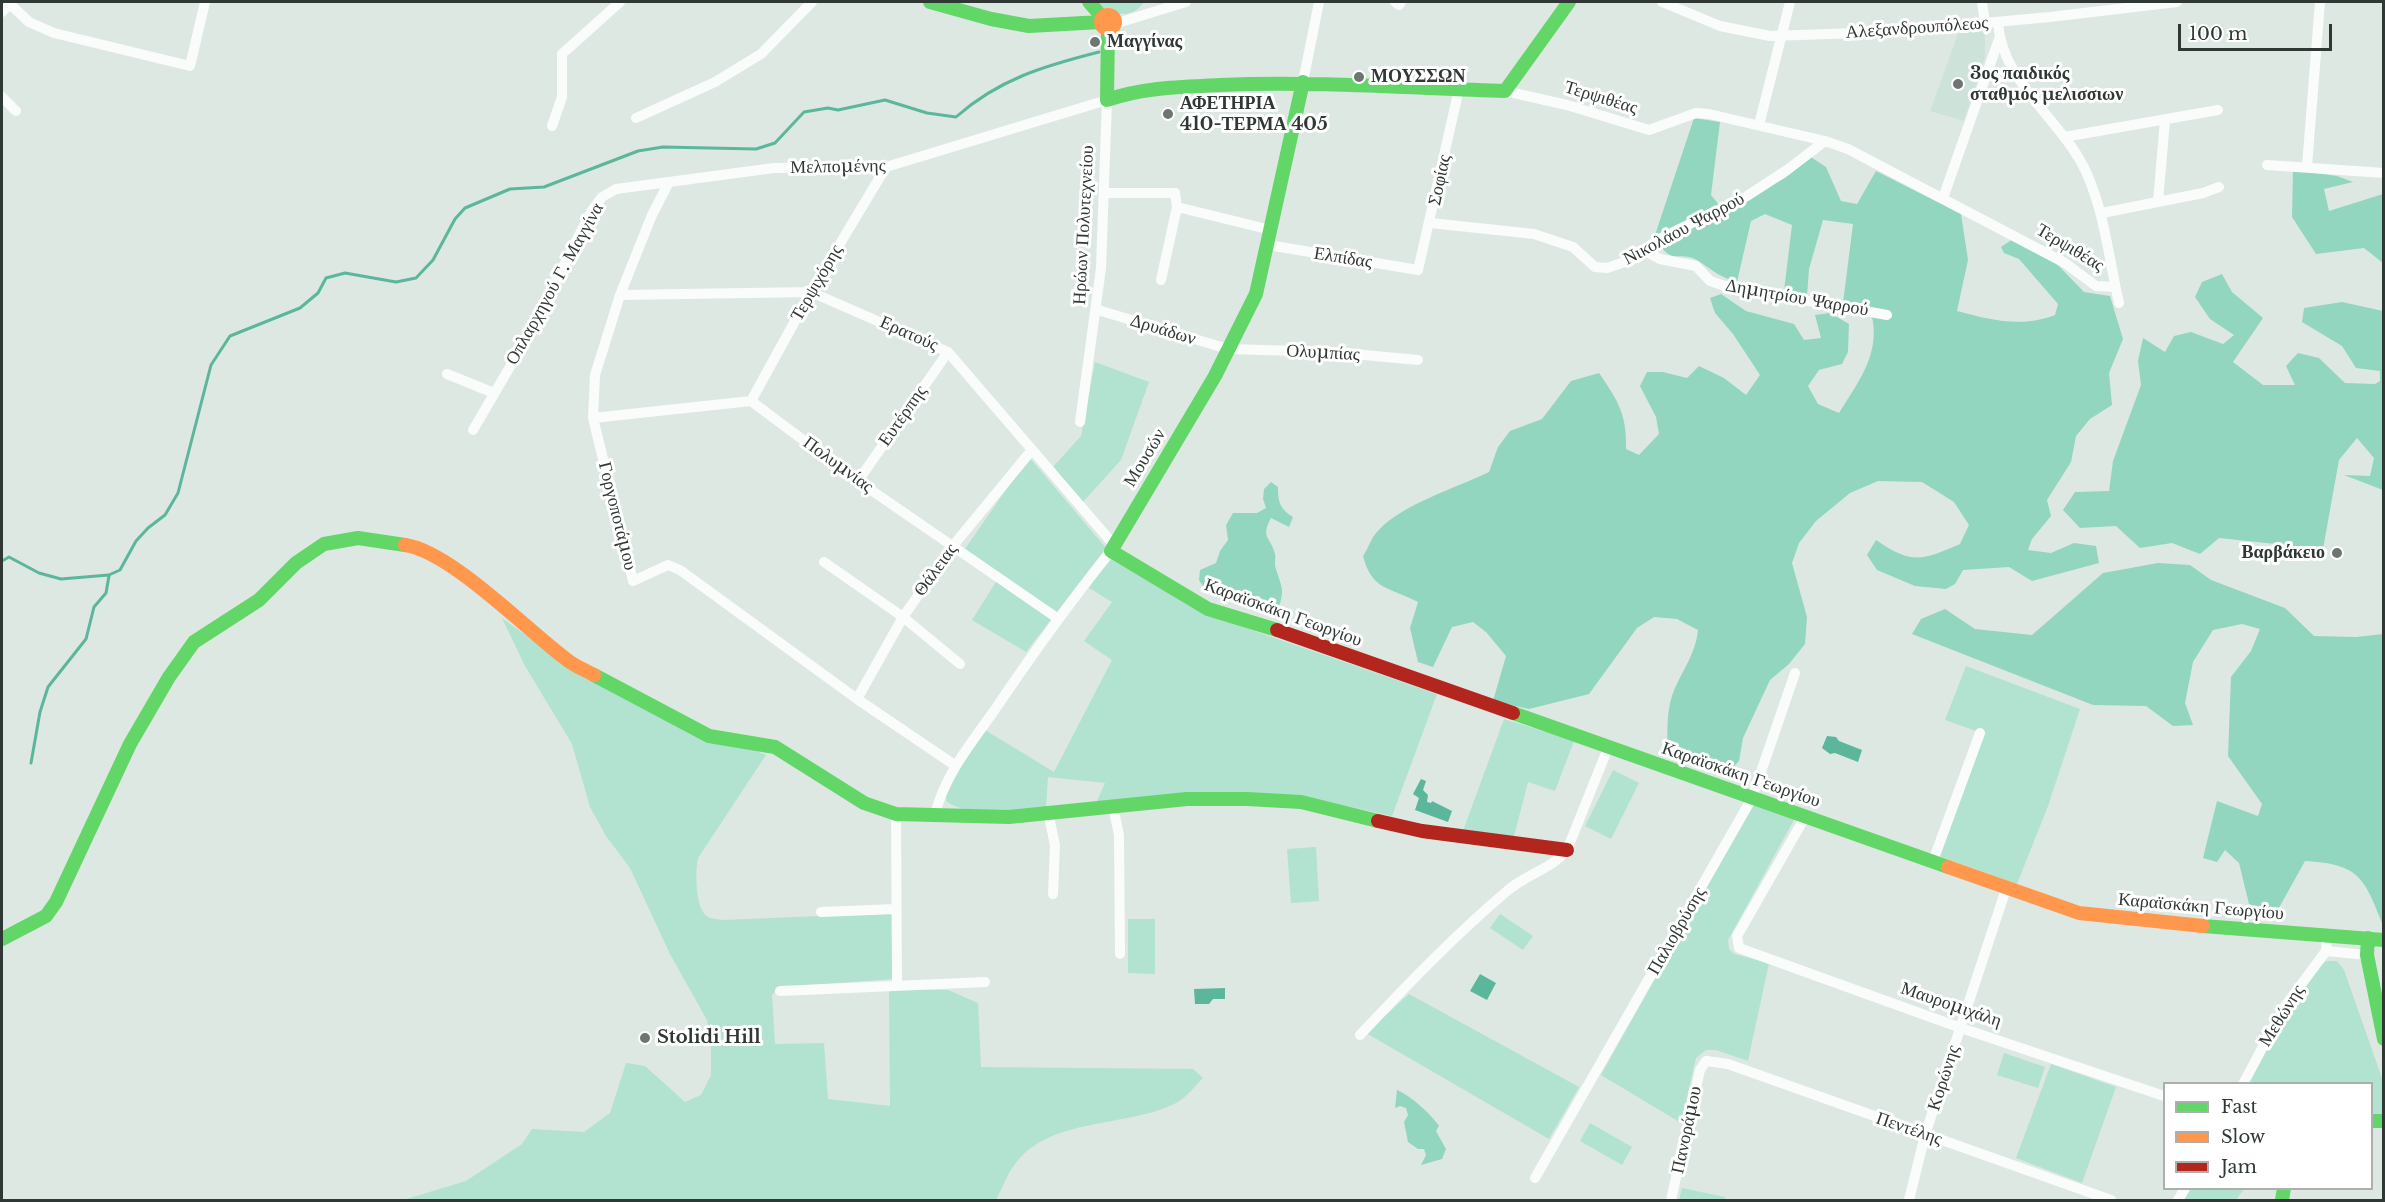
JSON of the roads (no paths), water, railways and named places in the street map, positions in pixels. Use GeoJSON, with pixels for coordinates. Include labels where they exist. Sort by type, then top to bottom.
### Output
{"type":"FeatureCollection","features":[{"type":"Feature","properties":{"kind":"street"},"geometry":{"type":"LineString","coordinates":[[2,12],[11,2],[28,22],[54,33],[190,66],[205,2]]}},
{"type":"Feature","properties":{"kind":"street"},"geometry":{"type":"LineString","coordinates":[[552,126],[562,97],[562,54],[620,2]]}},
{"type":"Feature","properties":{"kind":"street"},"geometry":{"type":"LineString","coordinates":[[636,118],[658,110],[715,82],[761,54],[812,2]]}},
{"type":"Feature","properties":{"kind":"street"},"geometry":{"type":"LineString","coordinates":[[930,2],[1016,24],[1043,27],[1106,23],[1156,5],[1186,2]]}},
{"type":"Feature","properties":{"kind":"street"},"geometry":{"type":"LineString","coordinates":[[1089,2],[1106,23]]}},
{"type":"Feature","properties":{"kind":"street"},"geometry":{"type":"LineString","coordinates":[[1303,82],[1319,2]]}},
{"type":"Feature","properties":{"kind":"street"},"geometry":{"type":"LineString","coordinates":[[1505,91],[1569,2]]}},
{"type":"Feature","properties":{"kind":"street","name":"Αλεξανδρουπόλεως"},"geometry":{"type":"LineString","coordinates":[[1662,2],[1739,32],[1781,36],[1886,32],[2176,2]]}},
{"type":"Feature","properties":{"kind":"street"},"geometry":{"type":"LineString","coordinates":[[1759,126],[1779,54],[1790,2]]}},
{"type":"Feature","properties":{"kind":"street"},"geometry":{"type":"LineString","coordinates":[[1983,2],[1985,23]]}},
{"type":"Feature","properties":{"kind":"street"},"geometry":{"type":"LineString","coordinates":[[2307,166],[2320,2]]}},
{"type":"Feature","properties":{"kind":"street"},"geometry":{"type":"LineString","coordinates":[[1998,22],[2003,55],[2064,137],[2086,172],[2102,213],[2119,303]]}},
{"type":"Feature","properties":{"kind":"street","name":"Ηρώων Πολυτεχνείου"},"geometry":{"type":"LineString","coordinates":[[1080,422],[1098,310],[1105,193],[1106,23]]}},
{"type":"Feature","properties":{"kind":"street"},"geometry":{"type":"LineString","coordinates":[[1943,198],[1999,39]]}},
{"type":"Feature","properties":{"kind":"street","name":"Τερψιθέας"},"geometry":{"type":"LineString","coordinates":[[1107,100],[1143,90],[1303,82],[1505,91],[1567,105],[1649,130],[1696,113],[1825,141],[1848,149],[2065,262],[2096,286],[2115,287]]}},
{"type":"Feature","properties":{"kind":"street","name":"Μουσών"},"geometry":{"type":"LineString","coordinates":[[934,814],[940,793],[956,766],[1057,618],[1113,548],[1215,376],[1256,294],[1303,82]]}},
{"type":"Feature","properties":{"kind":"street","name":"Σοφίας"},"geometry":{"type":"LineString","coordinates":[[1418,270],[1431,223],[1460,89]]}},
{"type":"Feature","properties":{"kind":"street"},"geometry":{"type":"LineString","coordinates":[[2,97],[16,111]]}},
{"type":"Feature","properties":{"kind":"street","name":"Μελπομένης"},"geometry":{"type":"LineString","coordinates":[[668,184],[774,168],[886,167],[1107,100]]}},
{"type":"Feature","properties":{"kind":"street"},"geometry":{"type":"LineString","coordinates":[[2064,137],[2217,110]]}},
{"type":"Feature","properties":{"kind":"street"},"geometry":{"type":"LineString","coordinates":[[2158,202],[2165,120]]}},
{"type":"Feature","properties":{"kind":"street","name":"Νικολάου Ψαρρού"},"geometry":{"type":"LineString","coordinates":[[1431,223],[1534,234],[1573,247],[1600,269],[1639,257],[1655,242],[1747,196],[1787,170],[1825,141]]}},
{"type":"Feature","properties":{"kind":"street"},"geometry":{"type":"LineString","coordinates":[[2267,165],[2384,173]]}},
{"type":"Feature","properties":{"kind":"street","name":"Τερψιχόρης"},"geometry":{"type":"LineString","coordinates":[[751,401],[811,292],[886,167]]}},
{"type":"Feature","properties":{"kind":"street","name":"Γοργοποτάμου"},"geometry":{"type":"LineString","coordinates":[[668,184],[652,215],[620,295],[595,375],[593,418],[633,581],[668,566],[680,570],[856,699],[956,766]]}},
{"type":"Feature","properties":{"kind":"street","name":"Οπλαρχηγού Γ. Μαγγίνα"},"geometry":{"type":"LineString","coordinates":[[473,430],[525,341],[592,210],[602,197],[616,189],[668,184]]}},
{"type":"Feature","properties":{"kind":"street"},"geometry":{"type":"LineString","coordinates":[[2102,213],[2203,193],[2219,187]]}},
{"type":"Feature","properties":{"kind":"street"},"geometry":{"type":"LineString","coordinates":[[1105,193],[1174,193],[1177,207],[1161,280]]}},
{"type":"Feature","properties":{"kind":"street"},"geometry":{"type":"LineString","coordinates":[[1177,207],[1271,230]]}},
{"type":"Feature","properties":{"kind":"street","name":"Ελπίδας"},"geometry":{"type":"LineString","coordinates":[[1268,245],[1418,270]]}},
{"type":"Feature","properties":{"kind":"street","name":"Δημητρίου Ψαρρού"},"geometry":{"type":"LineString","coordinates":[[1645,251],[1660,259],[1696,266],[1710,281],[1725,286],[1887,315]]}},
{"type":"Feature","properties":{"kind":"street","name":"Ερατούς"},"geometry":{"type":"LineString","coordinates":[[620,295],[811,292],[948,352],[1113,548]]}},
{"type":"Feature","properties":{"kind":"street","name":"Δρυάδων"},"geometry":{"type":"LineString","coordinates":[[1098,310],[1228,349]]}},
{"type":"Feature","properties":{"kind":"street","name":"Ολυμπίας"},"geometry":{"type":"LineString","coordinates":[[1228,349],[1332,352],[1418,360]]}},
{"type":"Feature","properties":{"kind":"street","name":"Ευτέρπης"},"geometry":{"type":"LineString","coordinates":[[858,481],[948,352]]}},
{"type":"Feature","properties":{"kind":"street"},"geometry":{"type":"LineString","coordinates":[[447,374],[494,393]]}},
{"type":"Feature","properties":{"kind":"street"},"geometry":{"type":"LineString","coordinates":[[593,418],[751,401]]}},
{"type":"Feature","properties":{"kind":"street","name":"Πολυμνίας"},"geometry":{"type":"LineString","coordinates":[[751,401],[858,481],[1057,618]]}},
{"type":"Feature","properties":{"kind":"street","name":"Θάλειας"},"geometry":{"type":"LineString","coordinates":[[856,699],[903,617],[952,547],[1031,451]]}},
{"type":"Feature","properties":{"kind":"street"},"geometry":{"type":"LineString","coordinates":[[2,939],[29,927],[46,916],[56,902],[130,744],[169,677],[194,642],[259,600],[296,563],[324,544],[358,537],[412,546],[456,569],[568,661],[669,717],[709,736],[775,747],[864,803],[896,814],[998,817],[1187,799],[1301,802],[1422,831],[1567,850]]}},
{"type":"Feature","properties":{"kind":"street","name":"Καραϊσκάκη Γεωργίου"},"geometry":{"type":"LineString","coordinates":[[1113,548],[1208,609],[1285,633],[1933,861],[2006,889],[2096,917],[2384,940]]}},
{"type":"Feature","properties":{"kind":"street"},"geometry":{"type":"LineString","coordinates":[[824,562],[903,617],[960,664]]}},
{"type":"Feature","properties":{"kind":"street","name":"Παλιοβρύσης"},"geometry":{"type":"LineString","coordinates":[[1535,1178],[1752,798],[1795,673]]}},
{"type":"Feature","properties":{"kind":"street"},"geometry":{"type":"LineString","coordinates":[[1933,861],[1980,733]]}},
{"type":"Feature","properties":{"kind":"street"},"geometry":{"type":"LineString","coordinates":[[1360,1035],[1444,950],[1508,890],[1531,873],[1561,857],[1567,850],[1608,748]]}},
{"type":"Feature","properties":{"kind":"street"},"geometry":{"type":"LineString","coordinates":[[1113,806],[1119,835],[1120,954]]}},
{"type":"Feature","properties":{"kind":"street"},"geometry":{"type":"LineString","coordinates":[[1048,812],[1055,845],[1053,894]]}},
{"type":"Feature","properties":{"kind":"street"},"geometry":{"type":"LineString","coordinates":[[896,814],[897,984]]}},
{"type":"Feature","properties":{"kind":"street","name":"Μαυρομιχάλη"},"geometry":{"type":"LineString","coordinates":[[1805,817],[1737,936],[1739,948],[1744,952],[2163,1096]]}},
{"type":"Feature","properties":{"kind":"street","name":"Κορώνης"},"geometry":{"type":"LineString","coordinates":[[1909,1200],[1925,1135],[2006,889]]}},
{"type":"Feature","properties":{"kind":"street"},"geometry":{"type":"LineString","coordinates":[[821,912],[896,909]]}},
{"type":"Feature","properties":{"kind":"street"},"geometry":{"type":"LineString","coordinates":[[2327,935],[2326,951],[2367,955]]}},
{"type":"Feature","properties":{"kind":"street"},"geometry":{"type":"LineString","coordinates":[[2368,938],[2367,955],[2384,1039]]}},
{"type":"Feature","properties":{"kind":"street","name":"Μεθώνης"},"geometry":{"type":"LineString","coordinates":[[2244,1082],[2283,1009],[2326,951]]}},
{"type":"Feature","properties":{"kind":"street"},"geometry":{"type":"LineString","coordinates":[[780,991],[897,984],[985,982]]}},
{"type":"Feature","properties":{"kind":"street","name":"Πεντέλης"},"geometry":{"type":"LineString","coordinates":[[1706,1061],[1728,1064],[2111,1200]]}},
{"type":"Feature","properties":{"kind":"street","name":"Πανοράμου"},"geometry":{"type":"LineString","coordinates":[[1671,1200],[1700,1070],[1706,1061]]}},
{"type":"Feature","properties":{"kind":"waterway"},"geometry":{"type":"LineString","coordinates":[[2,561],[9,557],[39,573],[61,579],[109,575],[120,570],[136,541],[165,515],[178,493],[211,365],[230,336],[300,308],[318,293],[326,278],[345,273],[396,282],[416,278],[433,260],[455,219],[465,208],[510,189],[544,187],[638,151],[663,147],[756,149],[775,143],[804,112],[828,108],[838,110],[885,100],[927,113],[956,117],[1006,83],[1041,69],[1099,52]]}},
{"type":"Feature","properties":{"kind":"waterway"},"geometry":{"type":"LineString","coordinates":[[31,763],[40,712],[48,687],[86,639],[94,607],[106,593],[109,576]]}},
{"type":"Feature","properties":{"kind":"place","name":"Μαγγίνας"},"geometry":{"type":"Point","coordinates":[1095,42]}},
{"type":"Feature","properties":{"kind":"place","name":"ΜΟΥΣΣΩΝ"},"geometry":{"type":"Point","coordinates":[1359,77]}},
{"type":"Feature","properties":{"kind":"place","name":"3ος παιδικός σταθμός μελισσιων"},"geometry":{"type":"Point","coordinates":[1958,84]}},
{"type":"Feature","properties":{"kind":"place","name":"ΑΦΕΤΗΡΙΑ 410-ΤΕΡΜΑ 405"},"geometry":{"type":"Point","coordinates":[1168,114]}},
{"type":"Feature","properties":{"kind":"place","name":"Βαρβάκειο"},"geometry":{"type":"Point","coordinates":[2337,553]}},
{"type":"Feature","properties":{"kind":"place","name":"Stolidi Hill"},"geometry":{"type":"Point","coordinates":[645,1038]}}]}
